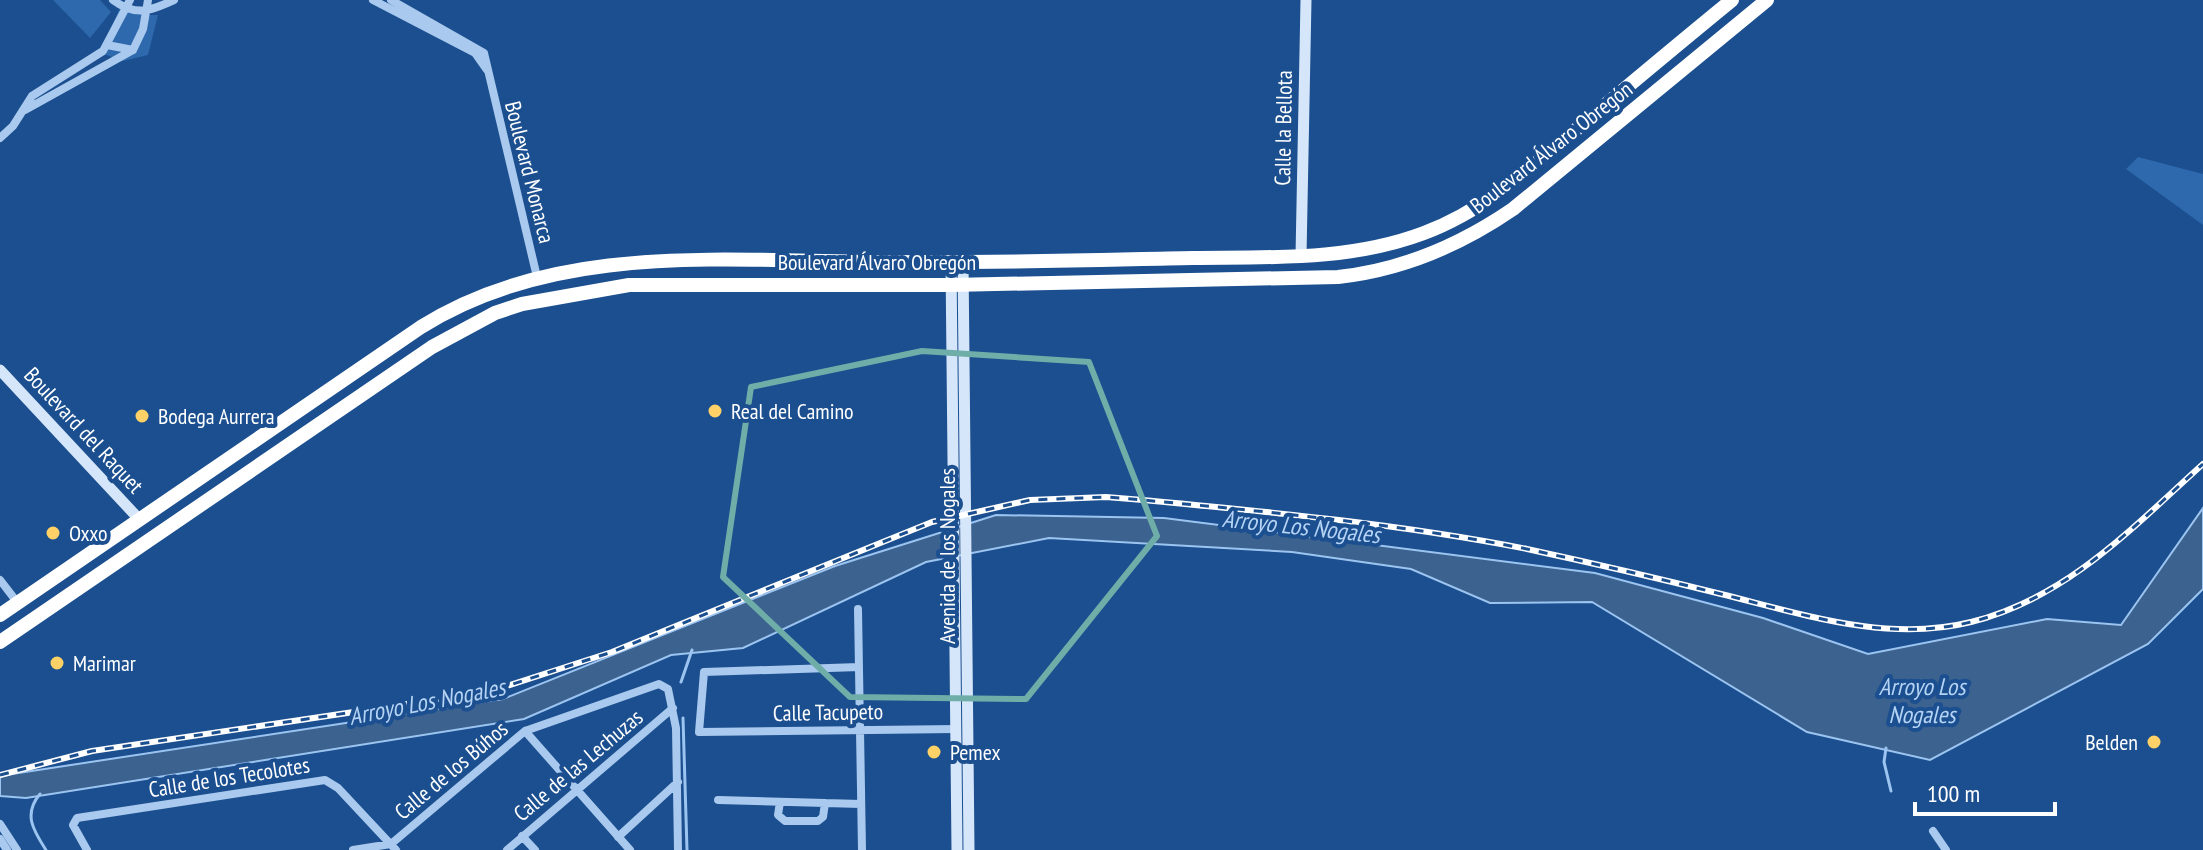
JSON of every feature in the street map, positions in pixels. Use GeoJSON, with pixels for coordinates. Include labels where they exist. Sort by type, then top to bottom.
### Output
{"type":"FeatureCollection","features":[{"type":"Feature","properties":{"kind":"highway","name":"Boulevard Álvaro Obregón"},"geometry":{"type":"LineString","coordinates":[[0,615],[441,314],[487,293],[537,277],[581,269],[679,262],[957,262],[1301,256],[1388,244],[1459,218],[1531,167],[1732,0]]}},
{"type":"Feature","properties":{"kind":"highway","name":"Boulevard Álvaro Obregón"},"geometry":{"type":"LineString","coordinates":[[0,642],[432,347],[495,313],[564,294],[629,285],[957,285],[1371,274],[1418,261],[1469,238],[1513,209],[1767,0]]}},
{"type":"Feature","properties":{"kind":"main road","name":"Calle la Bellota"},"geometry":{"type":"LineString","coordinates":[[1301,256],[1306,0]]}},
{"type":"Feature","properties":{"kind":"main road","name":"Avenida de los Nogales"},"geometry":{"type":"LineString","coordinates":[[957,262],[955,520],[961,560],[969,850]]}},
{"type":"Feature","properties":{"kind":"main road","name":"Avenida de los Nogales"},"geometry":{"type":"LineString","coordinates":[[957,285],[967,517],[961,560],[957,850]]}},
{"type":"Feature","properties":{"kind":"main road","name":"Boulevard del Raquet"},"geometry":{"type":"LineString","coordinates":[[0,370],[138,518]]}},
{"type":"Feature","properties":{"kind":"street"},"geometry":{"type":"LineString","coordinates":[[113,0],[126,10],[146,13],[174,0]]}},
{"type":"Feature","properties":{"kind":"street"},"geometry":{"type":"LineString","coordinates":[[0,138],[27,101],[42,88],[92,61],[107,45],[130,0]]}},
{"type":"Feature","properties":{"kind":"street"},"geometry":{"type":"LineString","coordinates":[[21,113],[133,50],[140,39],[148,0]]}},
{"type":"Feature","properties":{"kind":"street","name":"Boulevard Monarca"},"geometry":{"type":"LineString","coordinates":[[373,0],[475,53],[489,74]]}},
{"type":"Feature","properties":{"kind":"street","name":"Boulevard Monarca"},"geometry":{"type":"LineString","coordinates":[[391,0],[482,49],[537,277]]}},
{"type":"Feature","properties":{"kind":"street"},"geometry":{"type":"LineString","coordinates":[[107,45],[133,50]]}},
{"type":"Feature","properties":{"kind":"street"},"geometry":{"type":"LineString","coordinates":[[0,580],[17,602]]}},
{"type":"Feature","properties":{"kind":"street"},"geometry":{"type":"LineString","coordinates":[[858,609],[862,850]]}},
{"type":"Feature","properties":{"kind":"street","name":"Calle Tacupeto"},"geometry":{"type":"LineString","coordinates":[[859,667],[704,672],[699,732],[957,729]]}},
{"type":"Feature","properties":{"kind":"street","name":"Calle de los Búhos"},"geometry":{"type":"LineString","coordinates":[[353,850],[393,847],[525,731],[664,685],[673,708]]}},
{"type":"Feature","properties":{"kind":"street"},"geometry":{"type":"LineString","coordinates":[[673,708],[678,850]]}},
{"type":"Feature","properties":{"kind":"street","name":"Calle de las Lechuzas"},"geometry":{"type":"LineString","coordinates":[[507,850],[673,708]]}},
{"type":"Feature","properties":{"kind":"street"},"geometry":{"type":"LineString","coordinates":[[525,731],[630,850]]}},
{"type":"Feature","properties":{"kind":"street","name":"Calle de los Tecolotes"},"geometry":{"type":"LineString","coordinates":[[87,850],[73,825],[77,818],[325,780],[335,785],[393,847]]}},
{"type":"Feature","properties":{"kind":"street"},"geometry":{"type":"LineString","coordinates":[[618,837],[678,782]]}},
{"type":"Feature","properties":{"kind":"street"},"geometry":{"type":"LineString","coordinates":[[718,800],[861,804]]}},
{"type":"Feature","properties":{"kind":"street"},"geometry":{"type":"LineString","coordinates":[[780,802],[778,815],[785,821],[818,821],[823,817],[825,803]]}},
{"type":"Feature","properties":{"kind":"street"},"geometry":{"type":"LineString","coordinates":[[0,824],[17,850]]}},
{"type":"Feature","properties":{"kind":"street"},"geometry":{"type":"LineString","coordinates":[[1933,831],[1946,850]]}},
{"type":"Feature","properties":{"kind":"street"},"geometry":{"type":"LineString","coordinates":[[522,836],[535,850]]}},
{"type":"Feature","properties":{"kind":"street"},"geometry":{"type":"LineString","coordinates":[[0,839],[7,850]]}},
{"type":"Feature","properties":{"kind":"highlighted area"},"geometry":{"type":"Polygon","coordinates":[[[922,351],[1089,362],[1157,536],[1026,699],[850,697],[723,577],[751,387],[922,351]]]}},
{"type":"Feature","properties":{"kind":"shaded area"},"geometry":{"type":"Polygon","coordinates":[[[53,0],[100,0],[111,12],[90,38],[53,0]]]}},
{"type":"Feature","properties":{"kind":"shaded area"},"geometry":{"type":"Polygon","coordinates":[[[121,5],[146,15],[158,15],[148,55],[123,61],[101,53],[121,5]]]}},
{"type":"Feature","properties":{"kind":"shaded area"},"geometry":{"type":"Polygon","coordinates":[[[2138,157],[2203,174],[2203,225],[2126,169],[2138,157]]]}},
{"type":"Feature","properties":{"kind":"water","name":"Arroyo Los Nogales"},"geometry":{"type":"Polygon","coordinates":[[[2203,508],[2203,589],[2148,644],[1930,760],[1807,732],[1592,602],[1490,603],[1411,569],[1292,552],[1049,538],[926,562],[743,648],[671,655],[524,719],[26,798],[0,796],[0,777],[12,774],[503,699],[835,566],[996,515],[1164,518],[1595,573],[1763,618],[1868,654],[2047,619],[2121,625],[2203,508]]]}},
{"type":"Feature","properties":{"kind":"waterway"},"geometry":{"type":"LineString","coordinates":[[681,682],[692,650]]}},
{"type":"Feature","properties":{"kind":"waterway"},"geometry":{"type":"LineString","coordinates":[[683,718],[687,850]]}},
{"type":"Feature","properties":{"kind":"waterway"},"geometry":{"type":"LineString","coordinates":[[1886,748],[1884,762],[1891,791]]}},
{"type":"Feature","properties":{"kind":"waterway"},"geometry":{"type":"LineString","coordinates":[[40,794],[31,815],[34,829],[46,850]]}},
{"type":"Feature","properties":{"kind":"railway"},"geometry":{"type":"LineString","coordinates":[[0,775],[92,751],[488,692],[612,652],[932,522],[1030,500],[1106,497],[1287,514],[1431,532],[1527,549],[1814,617],[1876,628],[1908,629],[1939,628],[1971,622],[2006,611],[2038,596],[2068,578],[2124,536],[2203,464]]}},
{"type":"Feature","properties":{"kind":"place","name":"Real del Camino"},"geometry":{"type":"Point","coordinates":[715,411]}},
{"type":"Feature","properties":{"kind":"place","name":"Bodega Aurrera"},"geometry":{"type":"Point","coordinates":[142,416]}},
{"type":"Feature","properties":{"kind":"place","name":"Oxxo"},"geometry":{"type":"Point","coordinates":[53,533]}},
{"type":"Feature","properties":{"kind":"place","name":"Marimar"},"geometry":{"type":"Point","coordinates":[57,663]}},
{"type":"Feature","properties":{"kind":"place","name":"Belden"},"geometry":{"type":"Point","coordinates":[2154,742]}},
{"type":"Feature","properties":{"kind":"place","name":"Pemex"},"geometry":{"type":"Point","coordinates":[934,752]}}]}
